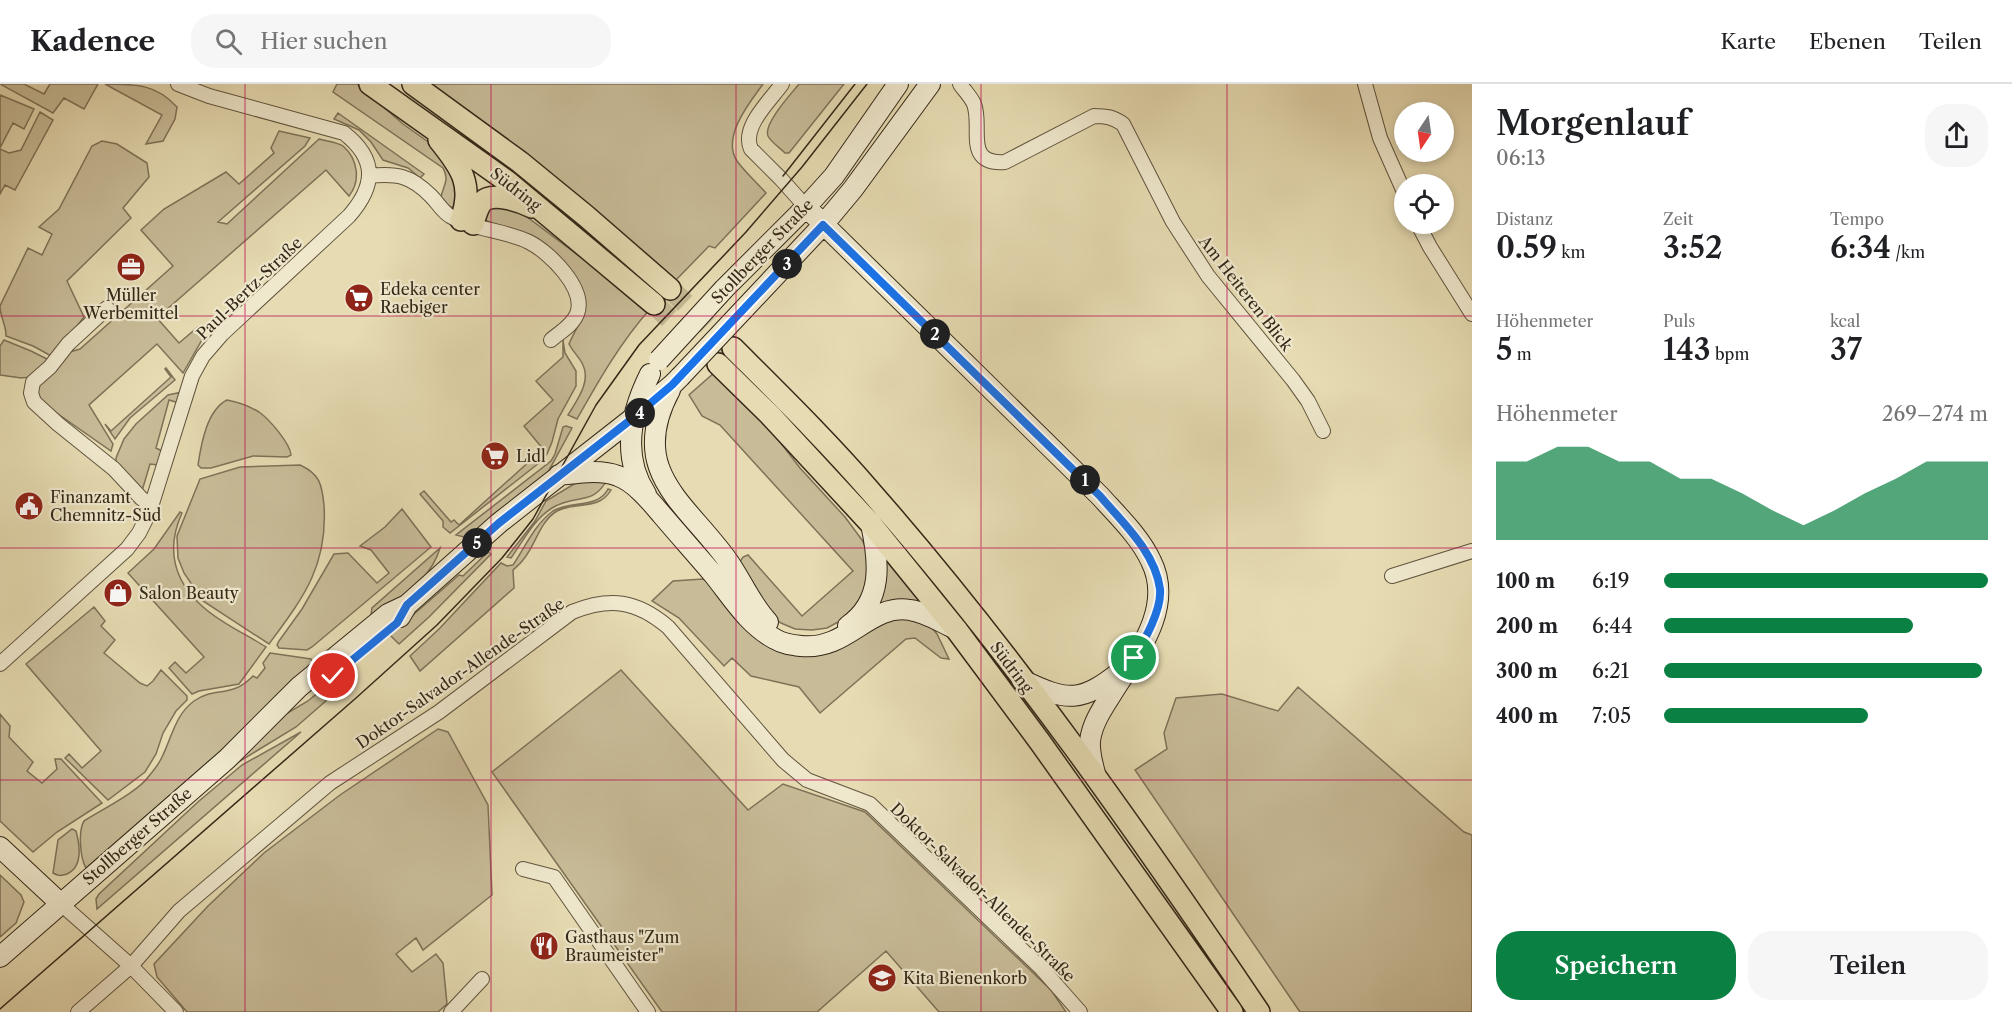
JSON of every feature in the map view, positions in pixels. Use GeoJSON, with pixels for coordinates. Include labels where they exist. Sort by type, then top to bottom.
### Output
{"type":"FeatureCollection","features":[{"type":"Feature","properties":{"kind":"main road","name":"Südring"},"geometry":{"type":"LineString","coordinates":[[370,84],[508,182],[654,304]]}},
{"type":"Feature","properties":{"kind":"main road","name":"Südring"},"geometry":{"type":"LineString","coordinates":[[412,84],[520,162],[670,289]]}},
{"type":"Feature","properties":{"kind":"main road","name":"Stollberger Straße"},"geometry":{"type":"LineString","coordinates":[[652,504],[635,473],[625,419],[640,397],[654,367],[724,289],[834,176],[898,84]]}},
{"type":"Feature","properties":{"kind":"main road","name":"Stollberger Straße"},"geometry":{"type":"LineString","coordinates":[[0,957],[227,759],[299,687],[388,614],[407,605],[499,523],[600,443],[625,419],[676,381],[823,225],[853,189],[930,84]]}},
{"type":"Feature","properties":{"kind":"main road"},"geometry":{"type":"LineString","coordinates":[[423,121],[446,148],[465,181],[467,222]]}},
{"type":"Feature","properties":{"kind":"main road"},"geometry":{"type":"LineString","coordinates":[[467,222],[482,202],[490,197],[524,203],[552,218]]}},
{"type":"Feature","properties":{"kind":"main road"},"geometry":{"type":"LineString","coordinates":[[806,207],[1100,496],[1135,536],[1152,561],[1160,591],[1155,615],[1148,634],[1103,708],[1092,732],[1091,755],[1098,783]]}},
{"type":"Feature","properties":{"kind":"main road","name":"Südring"},"geometry":{"type":"LineString","coordinates":[[733,348],[870,490],[941,574],[1023,680],[1098,783],[1259,1012]]}},
{"type":"Feature","properties":{"kind":"main road","name":"Südring"},"geometry":{"type":"LineString","coordinates":[[718,364],[770,415],[871,524],[956,629],[1040,742],[1232,1012]]}},
{"type":"Feature","properties":{"kind":"main road"},"geometry":{"type":"LineString","coordinates":[[676,381],[662,404],[657,418],[658,465],[670,492],[728,561],[757,610],[767,622],[780,631],[808,638],[823,637],[838,632],[854,621],[865,608],[878,577],[878,560],[871,524]]}},
{"type":"Feature","properties":{"kind":"main road"},"geometry":{"type":"LineString","coordinates":[[625,419],[648,430],[656,450]]}},
{"type":"Feature","properties":{"kind":"main road"},"geometry":{"type":"LineString","coordinates":[[559,475],[586,472],[618,476],[629,483],[652,504],[741,610],[762,631],[776,640],[790,645],[809,647],[827,644],[844,638],[876,616],[910,609],[956,629]]}},
{"type":"Feature","properties":{"kind":"main road"},"geometry":{"type":"LineString","coordinates":[[1023,680],[1050,693],[1073,697],[1094,690],[1120,672],[1134,658]]}},
{"type":"Feature","properties":{"kind":"main road"},"geometry":{"type":"LineString","coordinates":[[0,847],[60,903]]}},
{"type":"Feature","properties":{"kind":"street"},"geometry":{"type":"LineString","coordinates":[[178,84],[209,96],[344,133],[358,144],[367,158],[369,176],[388,174],[417,182],[442,209],[452,216],[527,242],[541,250],[566,276],[579,300],[577,313],[566,329],[551,340]]}},
{"type":"Feature","properties":{"kind":"street"},"geometry":{"type":"LineString","coordinates":[[782,84],[753,124],[748,143],[751,149],[806,207]]}},
{"type":"Feature","properties":{"kind":"street","name":"Am Heiteren Blick"},"geometry":{"type":"LineString","coordinates":[[960,84],[973,103],[978,152],[995,163],[1005,162],[1094,116],[1115,118],[1123,124],[1173,222],[1196,258],[1208,276],[1293,380],[1308,401],[1323,431]]}},
{"type":"Feature","properties":{"kind":"street"},"geometry":{"type":"LineString","coordinates":[[1365,84],[1380,138],[1396,174]]}},
{"type":"Feature","properties":{"kind":"street","name":"Paul-Bertz-Straße"},"geometry":{"type":"LineString","coordinates":[[0,664],[127,549],[139,533],[151,506],[192,376],[204,356],[222,334],[360,204],[369,176]]}},
{"type":"Feature","properties":{"kind":"street"},"geometry":{"type":"LineString","coordinates":[[1423,234],[1472,314]]}},
{"type":"Feature","properties":{"kind":"street"},"geometry":{"type":"LineString","coordinates":[[107,308],[68,344],[50,367],[33,382],[31,393],[34,402],[114,469],[151,506]]}},
{"type":"Feature","properties":{"kind":"street"},"geometry":{"type":"LineString","coordinates":[[1392,576],[1472,551]]}},
{"type":"Feature","properties":{"kind":"street","name":"Doktor-Salvador-Allende-Straße"},"geometry":{"type":"LineString","coordinates":[[78,1012],[130,966],[178,911],[330,783],[439,712],[572,612],[589,605],[606,602],[638,607],[654,615],[668,627],[760,736],[788,764],[807,780],[870,804],[1042,969],[1080,1012]]}},
{"type":"Feature","properties":{"kind":"street"},"geometry":{"type":"LineString","coordinates":[[524,869],[554,877],[648,1012]]}},
{"type":"Feature","properties":{"kind":"street"},"geometry":{"type":"LineString","coordinates":[[60,903],[130,966],[176,1012]]}},
{"type":"Feature","properties":{"kind":"street"},"geometry":{"type":"LineString","coordinates":[[451,1012],[482,979]]}},
{"type":"Feature","properties":{"kind":"shaded area"},"geometry":{"type":"Polygon","coordinates":[[[0,84],[24,84],[44,94],[50,84],[98,84],[84,109],[64,98],[53,113],[0,84]]]}},
{"type":"Feature","properties":{"kind":"shaded area"},"geometry":{"type":"Polygon","coordinates":[[[105,84],[145,87],[169,99],[177,107],[175,119],[163,141],[146,144],[162,115],[105,84]]]}},
{"type":"Feature","properties":{"kind":"shaded area"},"geometry":{"type":"Polygon","coordinates":[[[337,84],[357,84],[403,124],[441,151],[460,174],[456,208],[447,206],[441,197],[446,180],[443,168],[333,92],[337,84]]]}},
{"type":"Feature","properties":{"kind":"shaded area"},"geometry":{"type":"Polygon","coordinates":[[[426,84],[763,84],[739,120],[732,141],[737,161],[766,193],[715,248],[709,246],[675,281],[426,84]]]}},
{"type":"Feature","properties":{"kind":"shaded area"},"geometry":{"type":"Polygon","coordinates":[[[799,84],[844,84],[789,153],[785,153],[769,138],[768,131],[779,109],[799,84]]]}},
{"type":"Feature","properties":{"kind":"shaded area"},"geometry":{"type":"Polygon","coordinates":[[[0,95],[34,109],[24,129],[13,123],[0,148],[0,95]]]}},
{"type":"Feature","properties":{"kind":"shaded area"},"geometry":{"type":"Polygon","coordinates":[[[40,112],[53,120],[15,190],[5,185],[0,194],[0,149],[9,153],[21,150],[40,112]]]}},
{"type":"Feature","properties":{"kind":"shaded area"},"geometry":{"type":"Polygon","coordinates":[[[338,113],[424,174],[420,178],[408,168],[383,160],[371,142],[359,130],[334,119],[338,113]]]}},
{"type":"Feature","properties":{"kind":"shaded area"},"geometry":{"type":"Polygon","coordinates":[[[279,131],[310,138],[305,146],[218,222],[227,224],[319,139],[343,146],[352,157],[356,170],[353,190],[349,196],[326,170],[157,318],[179,343],[198,327],[203,338],[183,373],[157,344],[89,405],[113,444],[111,451],[48,407],[40,398],[39,385],[66,353],[80,349],[173,266],[141,230],[164,209],[226,172],[239,184],[274,153],[271,148],[279,131]]]}},
{"type":"Feature","properties":{"kind":"shaded area"},"geometry":{"type":"Polygon","coordinates":[[[102,141],[117,144],[147,163],[149,177],[123,208],[131,218],[67,281],[84,317],[53,357],[33,346],[6,336],[0,306],[28,248],[42,255],[52,234],[39,227],[59,209],[92,146],[102,141]]]}},
{"type":"Feature","properties":{"kind":"shaded area"},"geometry":{"type":"Polygon","coordinates":[[[481,204],[511,205],[650,309],[620,348],[577,419],[568,415],[582,391],[585,371],[582,362],[569,344],[585,308],[584,294],[580,284],[556,254],[539,239],[482,219],[481,204]]]}},
{"type":"Feature","properties":{"kind":"shaded area"},"geometry":{"type":"Polygon","coordinates":[[[4,340],[51,361],[33,376],[23,378],[0,375],[0,346],[4,340]]]}},
{"type":"Feature","properties":{"kind":"shaded area"},"geometry":{"type":"Polygon","coordinates":[[[563,340],[565,353],[576,371],[576,386],[558,419],[547,454],[539,463],[450,533],[443,527],[443,521],[420,494],[424,491],[451,522],[454,520],[459,525],[543,449],[524,426],[553,400],[536,381],[563,357],[563,340]]]}},
{"type":"Feature","properties":{"kind":"shaded area"},"geometry":{"type":"Polygon","coordinates":[[[166,368],[175,380],[130,418],[115,439],[105,424],[111,431],[171,377],[166,368]]]}},
{"type":"Feature","properties":{"kind":"shaded area"},"geometry":{"type":"Polygon","coordinates":[[[715,372],[764,416],[800,468],[845,517],[862,540],[872,560],[864,598],[854,610],[827,628],[795,629],[781,623],[769,614],[739,563],[743,557],[748,555],[802,616],[853,571],[720,425],[702,416],[689,395],[715,372]]]}},
{"type":"Feature","properties":{"kind":"shaded area"},"geometry":{"type":"Polygon","coordinates":[[[182,392],[179,403],[169,400],[156,448],[162,451],[158,465],[150,464],[142,491],[116,469],[116,458],[124,439],[136,424],[168,395],[182,392]]]}},
{"type":"Feature","properties":{"kind":"shaded area"},"geometry":{"type":"Polygon","coordinates":[[[227,400],[247,406],[263,415],[283,438],[291,455],[287,457],[253,456],[211,468],[201,468],[198,465],[206,428],[214,411],[227,400]]]}},
{"type":"Feature","properties":{"kind":"shaded area"},"geometry":{"type":"Polygon","coordinates":[[[563,427],[572,428],[542,479],[480,530],[464,537],[456,535],[551,461],[563,427]]]}},
{"type":"Feature","properties":{"kind":"shaded area"},"geometry":{"type":"Polygon","coordinates":[[[300,465],[316,476],[321,486],[324,505],[322,546],[311,580],[269,644],[203,601],[184,573],[178,558],[177,536],[200,479],[240,467],[300,465]]]}},
{"type":"Feature","properties":{"kind":"shaded area"},"geometry":{"type":"Polygon","coordinates":[[[587,480],[607,480],[595,494],[552,508],[529,531],[511,558],[507,557],[535,521],[546,501],[574,484],[587,480]]]}},
{"type":"Feature","properties":{"kind":"shaded area"},"geometry":{"type":"Polygon","coordinates":[[[608,489],[611,490],[600,501],[564,508],[551,516],[521,563],[513,570],[514,588],[420,671],[410,656],[439,629],[501,563],[507,566],[513,565],[547,516],[560,508],[598,499],[608,489]]]}},
{"type":"Feature","properties":{"kind":"shaded area"},"geometry":{"type":"Polygon","coordinates":[[[402,509],[431,547],[312,647],[307,650],[279,648],[277,645],[279,641],[302,609],[334,554],[348,553],[377,583],[389,573],[371,550],[360,546],[385,527],[402,509]]]}},
{"type":"Feature","properties":{"kind":"shaded area"},"geometry":{"type":"Polygon","coordinates":[[[180,512],[182,513],[174,539],[174,551],[175,563],[184,585],[209,612],[266,647],[239,684],[192,694],[169,668],[175,662],[186,673],[204,657],[128,573],[154,549],[180,512]]]}},
{"type":"Feature","properties":{"kind":"shaded area"},"geometry":{"type":"Polygon","coordinates":[[[440,548],[436,559],[422,579],[375,621],[371,615],[372,608],[440,548]]]}},
{"type":"Feature","properties":{"kind":"shaded area"},"geometry":{"type":"Polygon","coordinates":[[[880,550],[927,605],[875,610],[880,550]]]}},
{"type":"Feature","properties":{"kind":"shaded area"},"geometry":{"type":"Polygon","coordinates":[[[488,552],[491,554],[399,644],[390,635],[459,575],[463,576],[488,552]]]}},
{"type":"Feature","properties":{"kind":"shaded area"},"geometry":{"type":"Polygon","coordinates":[[[703,579],[720,591],[781,648],[893,616],[925,620],[937,634],[949,659],[941,658],[915,638],[906,639],[820,713],[799,687],[751,676],[732,658],[724,666],[679,618],[652,601],[673,581],[703,579]]]}},
{"type":"Feature","properties":{"kind":"shaded area"},"geometry":{"type":"Polygon","coordinates":[[[94,607],[105,621],[101,626],[115,640],[104,653],[140,683],[147,686],[161,670],[187,696],[187,700],[176,711],[163,733],[156,754],[145,772],[108,800],[65,758],[69,754],[82,768],[101,751],[26,664],[94,607]]]}},
{"type":"Feature","properties":{"kind":"shaded area"},"geometry":{"type":"Polygon","coordinates":[[[270,653],[311,659],[315,669],[86,868],[80,844],[84,821],[144,782],[159,762],[182,713],[194,701],[209,694],[237,688],[253,676],[257,678],[265,668],[263,663],[270,653]]]}},
{"type":"Feature","properties":{"kind":"shaded area"},"geometry":{"type":"Polygon","coordinates":[[[621,670],[748,810],[783,784],[865,812],[1051,990],[1066,1012],[939,1012],[886,951],[817,1012],[662,1012],[492,772],[621,670]]]}},
{"type":"Feature","properties":{"kind":"shaded area"},"geometry":{"type":"Polygon","coordinates":[[[327,685],[335,693],[296,727],[240,761],[196,796],[279,718],[308,701],[327,685]]]}},
{"type":"Feature","properties":{"kind":"shaded area"},"geometry":{"type":"Polygon","coordinates":[[[1298,687],[1464,832],[1472,835],[1472,1012],[1300,1012],[1135,770],[1167,749],[1164,733],[1176,698],[1222,694],[1278,711],[1298,687]]]}},
{"type":"Feature","properties":{"kind":"shaded area"},"geometry":{"type":"Polygon","coordinates":[[[0,714],[10,726],[9,737],[33,762],[27,771],[42,783],[57,769],[55,759],[61,759],[102,803],[57,832],[33,852],[0,821],[0,714]]]}},
{"type":"Feature","properties":{"kind":"shaded area"},"geometry":{"type":"Polygon","coordinates":[[[438,729],[448,732],[488,805],[492,895],[423,950],[416,938],[396,954],[412,972],[436,954],[443,963],[447,1004],[438,1012],[187,1012],[157,977],[154,964],[208,906],[264,853],[340,795],[438,729]]]}},
{"type":"Feature","properties":{"kind":"shaded area"},"geometry":{"type":"Polygon","coordinates":[[[301,732],[97,909],[96,899],[99,894],[199,801],[242,765],[301,732]]]}},
{"type":"Feature","properties":{"kind":"shaded area"},"geometry":{"type":"Polygon","coordinates":[[[72,829],[76,831],[78,861],[72,871],[56,875],[53,873],[58,840],[72,829]]]}},
{"type":"Feature","properties":{"kind":"shaded area"},"geometry":{"type":"Polygon","coordinates":[[[0,875],[21,895],[24,902],[16,923],[0,937],[0,875]]]}},
{"type":"Feature","properties":{"kind":"tunnel"},"geometry":{"type":"LineString","coordinates":[[670,289],[732,348]]}},
{"type":"Feature","properties":{"kind":"tunnel"},"geometry":{"type":"LineString","coordinates":[[654,304],[717,363]]}},
{"type":"Feature","properties":{"kind":"tram line"},"geometry":{"type":"LineString","coordinates":[[783,176],[855,84]]}},
{"type":"Feature","properties":{"kind":"tram line"},"geometry":{"type":"LineString","coordinates":[[0,1009],[356,698],[437,625],[502,558],[533,519],[596,405],[639,345],[746,232],[802,167],[867,84]]}},
{"type":"Feature","properties":{"kind":"place","name":"Müller Werbemittel"},"geometry":{"type":"Point","coordinates":[131,267]}},
{"type":"Feature","properties":{"kind":"place","name":"Edeka center Raebiger"},"geometry":{"type":"Point","coordinates":[359,298]}},
{"type":"Feature","properties":{"kind":"place","name":"Lidl"},"geometry":{"type":"Point","coordinates":[495,456]}},
{"type":"Feature","properties":{"kind":"place","name":"Finanzamt Chemnitz-Süd"},"geometry":{"type":"Point","coordinates":[29,506]}},
{"type":"Feature","properties":{"kind":"place","name":"Salon Beauty"},"geometry":{"type":"Point","coordinates":[118,593]}},
{"type":"Feature","properties":{"kind":"place","name":"Gasthaus \"Zum Braumeister\""},"geometry":{"type":"Point","coordinates":[544,946]}},
{"type":"Feature","properties":{"kind":"place","name":"Kita Bienenkorb"},"geometry":{"type":"Point","coordinates":[882,978]}},
{"type":"Feature","properties":{"kind":"route"},"geometry":{"type":"LineString","coordinates":[[333,676],[397,623],[407,605],[499,523],[672,385],[823,225],[1100,496],[1135,536],[1152,561],[1160,591],[1148,634],[1134,658]]}}]}
